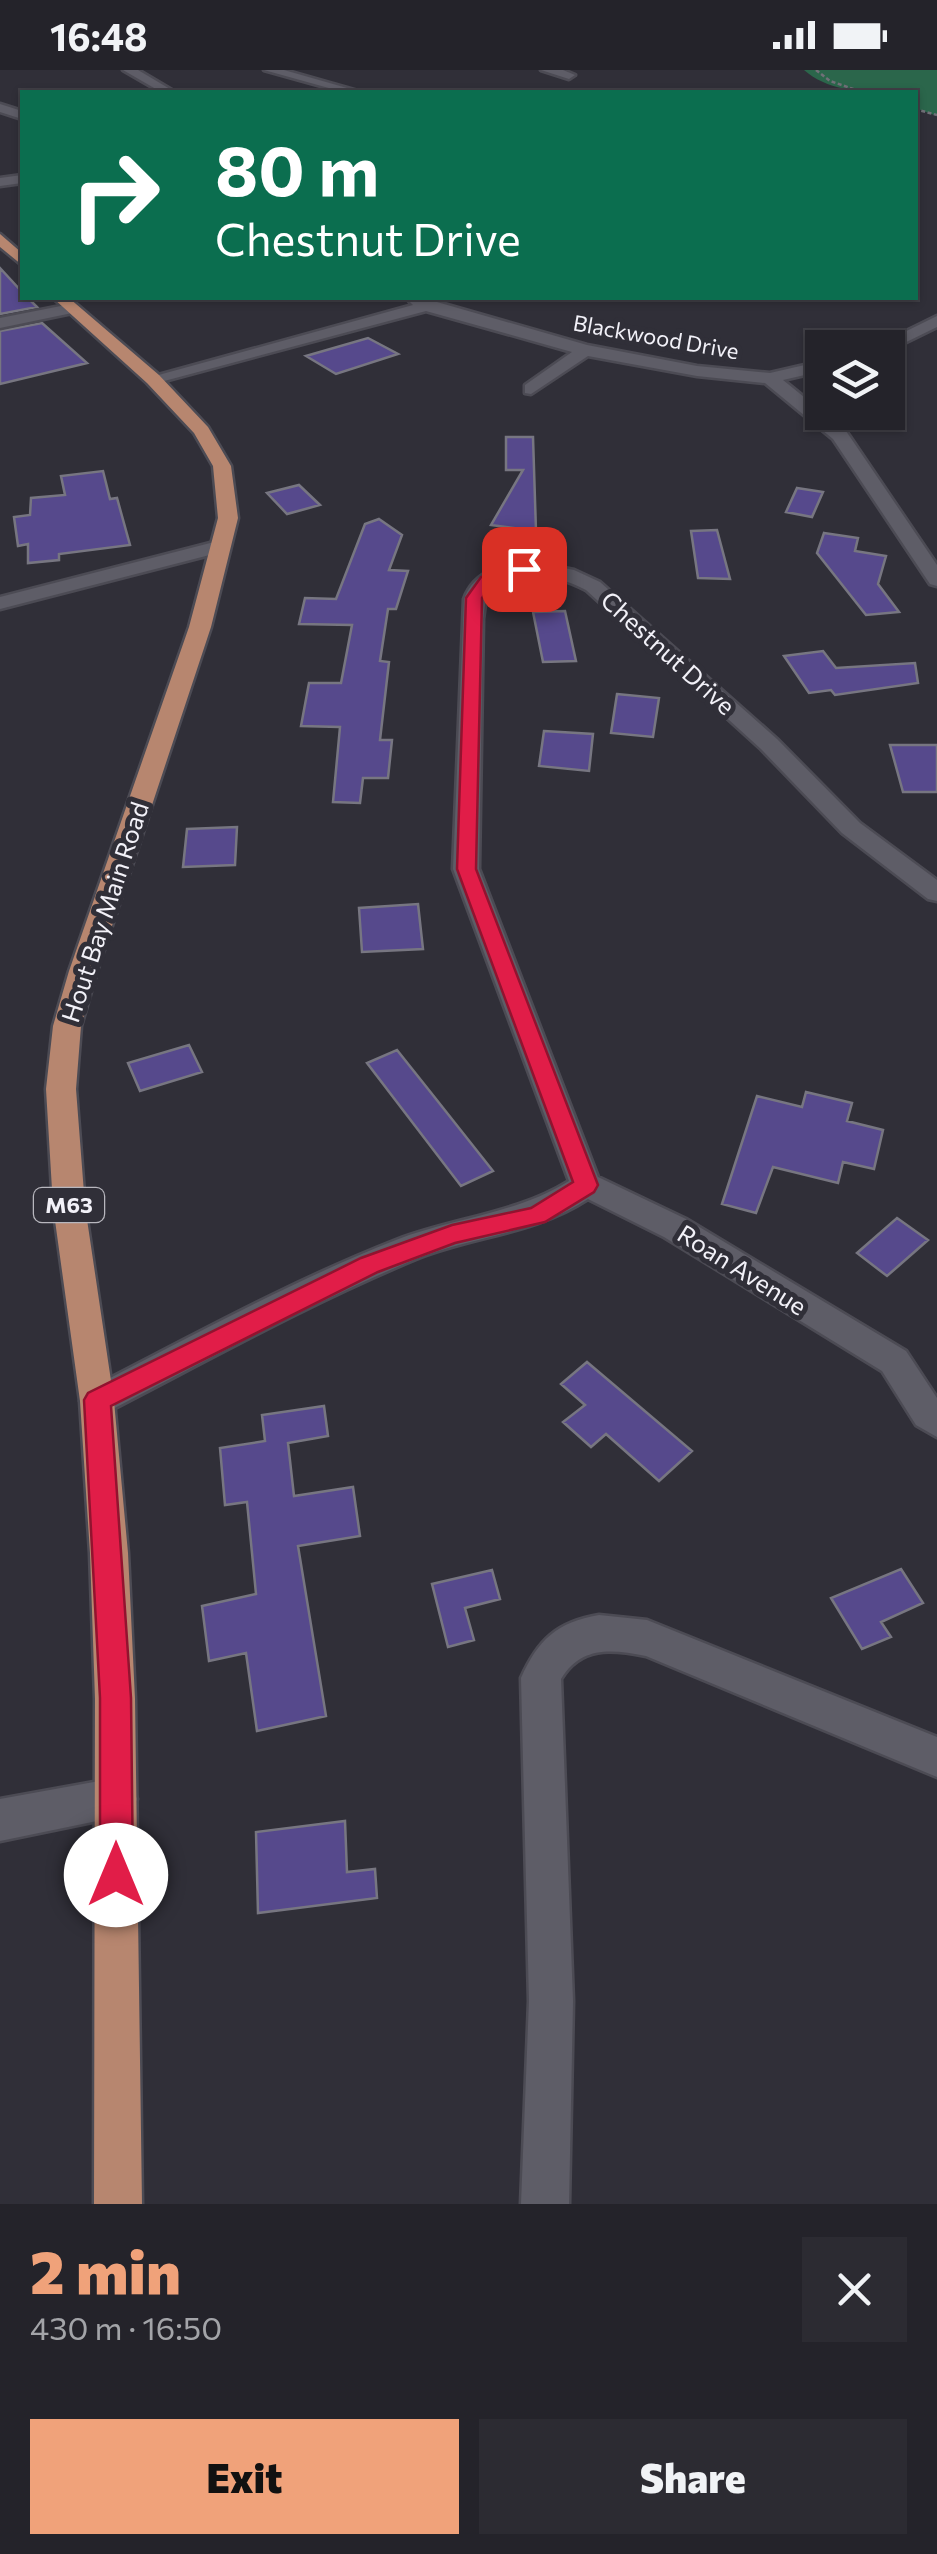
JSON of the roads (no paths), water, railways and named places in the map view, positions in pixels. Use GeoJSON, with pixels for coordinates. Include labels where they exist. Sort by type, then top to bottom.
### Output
{"type":"FeatureCollection","features":[{"type":"Feature","properties":{"kind":"main road"},"geometry":{"type":"LineString","coordinates":[[0,238],[20,258]]}},
{"type":"Feature","properties":{"kind":"main road","name":"Hout Bay Main Road"},"geometry":{"type":"LineString","coordinates":[[66,303],[153,379],[202,430],[222,466],[228,518],[200,627],[67,1026],[61,1089],[64,1147],[97,1400],[110,1553],[118,2204]]}},
{"type":"Feature","properties":{"kind":"street"},"geometry":{"type":"LineString","coordinates":[[129,70],[165,90]]}},
{"type":"Feature","properties":{"kind":"street"},"geometry":{"type":"LineString","coordinates":[[270,70],[347,90]]}},
{"type":"Feature","properties":{"kind":"street"},"geometry":{"type":"LineString","coordinates":[[547,70],[569,75]]}},
{"type":"Feature","properties":{"kind":"street"},"geometry":{"type":"LineString","coordinates":[[153,379],[419,302]]}},
{"type":"Feature","properties":{"kind":"street","name":"Blackwood Drive"},"geometry":{"type":"LineString","coordinates":[[419,302],[585,350],[697,371],[770,378],[805,370]]}},
{"type":"Feature","properties":{"kind":"street"},"geometry":{"type":"LineString","coordinates":[[0,322],[66,303]]}},
{"type":"Feature","properties":{"kind":"street"},"geometry":{"type":"LineString","coordinates":[[905,336],[937,321]]}},
{"type":"Feature","properties":{"kind":"street"},"geometry":{"type":"LineString","coordinates":[[531,389],[585,350]]}},
{"type":"Feature","properties":{"kind":"street"},"geometry":{"type":"LineString","coordinates":[[770,378],[840,434],[937,580]]}},
{"type":"Feature","properties":{"kind":"street"},"geometry":{"type":"LineString","coordinates":[[0,603],[222,546]]}},
{"type":"Feature","properties":{"kind":"street","name":"Chestnut Drive"},"geometry":{"type":"LineString","coordinates":[[586,1185],[466,869],[472,619],[477,590],[487,580],[504,573],[541,568],[567,573],[593,586],[769,744],[851,828],[937,893]]}},
{"type":"Feature","properties":{"kind":"street"},"geometry":{"type":"LineString","coordinates":[[97,1400],[369,1265],[452,1234],[537,1216],[586,1185]]}},
{"type":"Feature","properties":{"kind":"street","name":"Roan Avenue"},"geometry":{"type":"LineString","coordinates":[[586,1185],[675,1228],[894,1362],[937,1422]]}},
{"type":"Feature","properties":{"kind":"street"},"geometry":{"type":"LineString","coordinates":[[545,2204],[552,2001],[541,1678],[546,1662],[558,1649],[594,1632],[647,1638],[937,1757]]}},
{"type":"Feature","properties":{"kind":"street"},"geometry":{"type":"LineString","coordinates":[[0,1820],[116,1798]]}}]}
